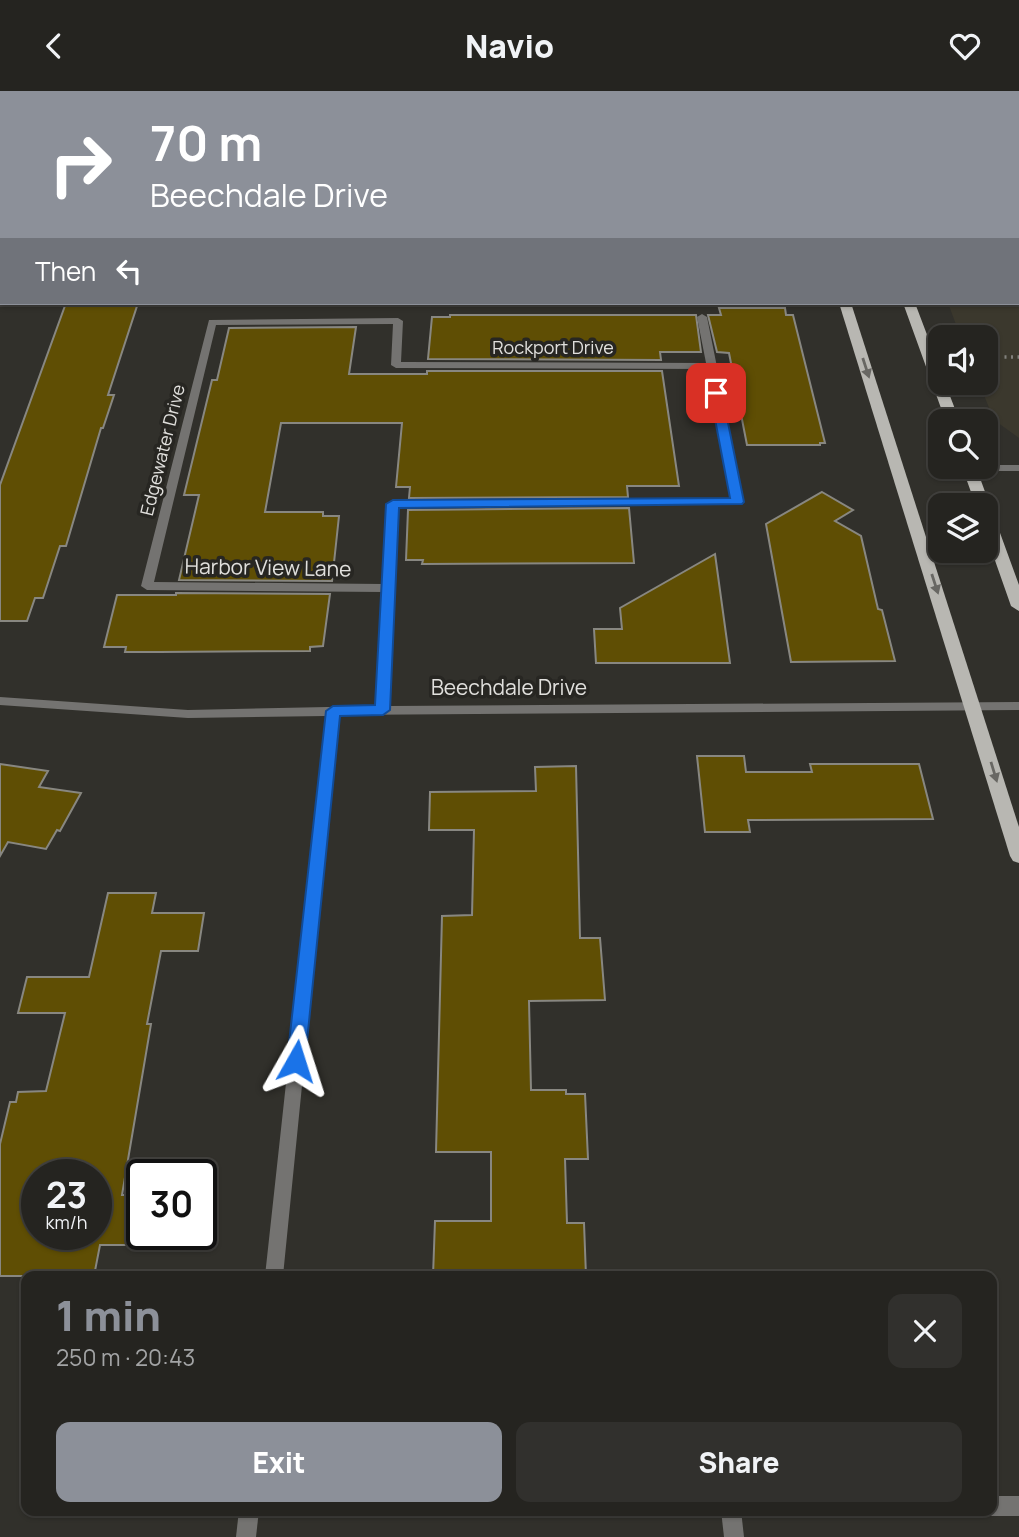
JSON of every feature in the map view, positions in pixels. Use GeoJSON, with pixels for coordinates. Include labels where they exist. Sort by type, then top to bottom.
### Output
{"type":"FeatureCollection","features":[{"type":"Feature","properties":{"kind":"main road"},"geometry":{"type":"LineString","coordinates":[[846,305],[1019,856]]}},
{"type":"Feature","properties":{"kind":"main road"},"geometry":{"type":"LineString","coordinates":[[910,305],[948,409]]}},
{"type":"Feature","properties":{"kind":"main road"},"geometry":{"type":"LineString","coordinates":[[998,548],[1019,606]]}},
{"type":"Feature","properties":{"kind":"street"},"geometry":{"type":"LineString","coordinates":[[383,710],[393,504],[737,502],[702,317]]}},
{"type":"Feature","properties":{"kind":"street","name":"Edgewater Drive"},"geometry":{"type":"LineString","coordinates":[[147,586],[212,322],[398,321],[396,365]]}},
{"type":"Feature","properties":{"kind":"street","name":"Rockport Drive"},"geometry":{"type":"LineString","coordinates":[[396,365],[710,366]]}},
{"type":"Feature","properties":{"kind":"street"},"geometry":{"type":"LineString","coordinates":[[998,468],[1019,468]]}},
{"type":"Feature","properties":{"kind":"street","name":"Harbor View Lane"},"geometry":{"type":"LineString","coordinates":[[147,586],[389,588]]}},
{"type":"Feature","properties":{"kind":"street","name":"Beechdale Drive"},"geometry":{"type":"LineString","coordinates":[[0,701],[188,714],[383,710],[1019,706]]}},
{"type":"Feature","properties":{"kind":"street"},"geometry":{"type":"LineString","coordinates":[[275,1271],[333,711]]}},
{"type":"Feature","properties":{"kind":"street"},"geometry":{"type":"LineString","coordinates":[[997,1506],[1019,1506]]}},
{"type":"Feature","properties":{"kind":"street"},"geometry":{"type":"LineString","coordinates":[[246,1537],[248,1516]]}},
{"type":"Feature","properties":{"kind":"street"},"geometry":{"type":"LineString","coordinates":[[732,1516],[734,1537]]}},
{"type":"Feature","properties":{"kind":"path"},"geometry":{"type":"LineString","coordinates":[[998,357],[1019,357]]}},
{"type":"Feature","properties":{"kind":"shaded area"},"geometry":{"type":"Polygon","coordinates":[[[949,305],[1019,305],[1019,438],[998,423],[998,409],[990,409],[984,395],[998,395],[998,325],[956,325],[949,305]]]}},
{"type":"Feature","properties":{"kind":"building"},"geometry":{"type":"Polygon","coordinates":[[[65,305],[137,305],[108,395],[114,395],[101,428],[66,546],[60,546],[43,598],[35,598],[27,621],[0,621],[0,485],[65,305]]]}},
{"type":"Feature","properties":{"kind":"building"},"geometry":{"type":"Polygon","coordinates":[[[719,308],[785,308],[786,315],[793,315],[825,443],[747,445],[729,353],[717,352],[708,315],[721,315],[719,308]]]}},
{"type":"Feature","properties":{"kind":"building"},"geometry":{"type":"Polygon","coordinates":[[[696,315],[701,352],[660,352],[661,360],[428,359],[432,317],[696,315]]]}},
{"type":"Feature","properties":{"kind":"building"},"geometry":{"type":"Polygon","coordinates":[[[356,327],[349,374],[427,374],[427,371],[662,371],[679,486],[627,486],[628,497],[409,498],[410,487],[396,487],[402,423],[281,423],[265,512],[323,512],[323,516],[339,516],[332,581],[179,580],[199,495],[184,495],[212,380],[217,380],[229,328],[356,327]]]}},
{"type":"Feature","properties":{"kind":"building"},"geometry":{"type":"Polygon","coordinates":[[[822,492],[853,510],[835,521],[861,536],[878,609],[882,610],[895,661],[791,662],[766,524],[822,492]]]}},
{"type":"Feature","properties":{"kind":"building"},"geometry":{"type":"Polygon","coordinates":[[[629,508],[634,563],[422,564],[423,560],[406,560],[408,510],[629,508]]]}},
{"type":"Feature","properties":{"kind":"building"},"geometry":{"type":"Polygon","coordinates":[[[715,554],[730,663],[596,663],[594,629],[622,629],[620,608],[715,554]]]}},
{"type":"Feature","properties":{"kind":"building"},"geometry":{"type":"Polygon","coordinates":[[[330,594],[323,646],[310,647],[310,651],[159,652],[125,652],[126,647],[104,647],[117,595],[330,594]]]}},
{"type":"Feature","properties":{"kind":"building"},"geometry":{"type":"Polygon","coordinates":[[[697,756],[744,756],[746,772],[812,772],[810,764],[919,764],[933,819],[748,820],[750,832],[705,832],[697,756]]]}},
{"type":"Feature","properties":{"kind":"building"},"geometry":{"type":"Polygon","coordinates":[[[0,764],[48,771],[39,787],[81,793],[60,831],[57,830],[46,849],[8,842],[0,856],[0,764]]]}},
{"type":"Feature","properties":{"kind":"building"},"geometry":{"type":"Polygon","coordinates":[[[576,766],[580,938],[600,938],[605,1000],[529,1001],[531,1090],[566,1090],[566,1094],[585,1094],[588,1159],[565,1159],[567,1223],[584,1223],[586,1271],[433,1271],[435,1221],[491,1221],[491,1152],[436,1152],[442,916],[472,915],[474,830],[429,830],[430,792],[536,791],[535,767],[576,766]]]}},
{"type":"Feature","properties":{"kind":"building"},"geometry":{"type":"Polygon","coordinates":[[[108,893],[156,893],[152,913],[204,913],[198,951],[161,951],[147,1024],[151,1024],[126,1159],[122,1195],[126,1195],[126,1245],[112,1245],[112,1159],[21,1159],[21,1250],[99,1250],[95,1271],[21,1271],[21,1276],[0,1276],[0,1144],[10,1102],[16,1102],[18,1092],[46,1091],[65,1013],[18,1013],[27,977],[89,977],[108,893]]]}},
{"type":"Feature","properties":{"kind":"route"},"geometry":{"type":"LineString","coordinates":[[296,1061],[333,711],[383,710],[393,504],[737,502],[716,393]]}}]}
